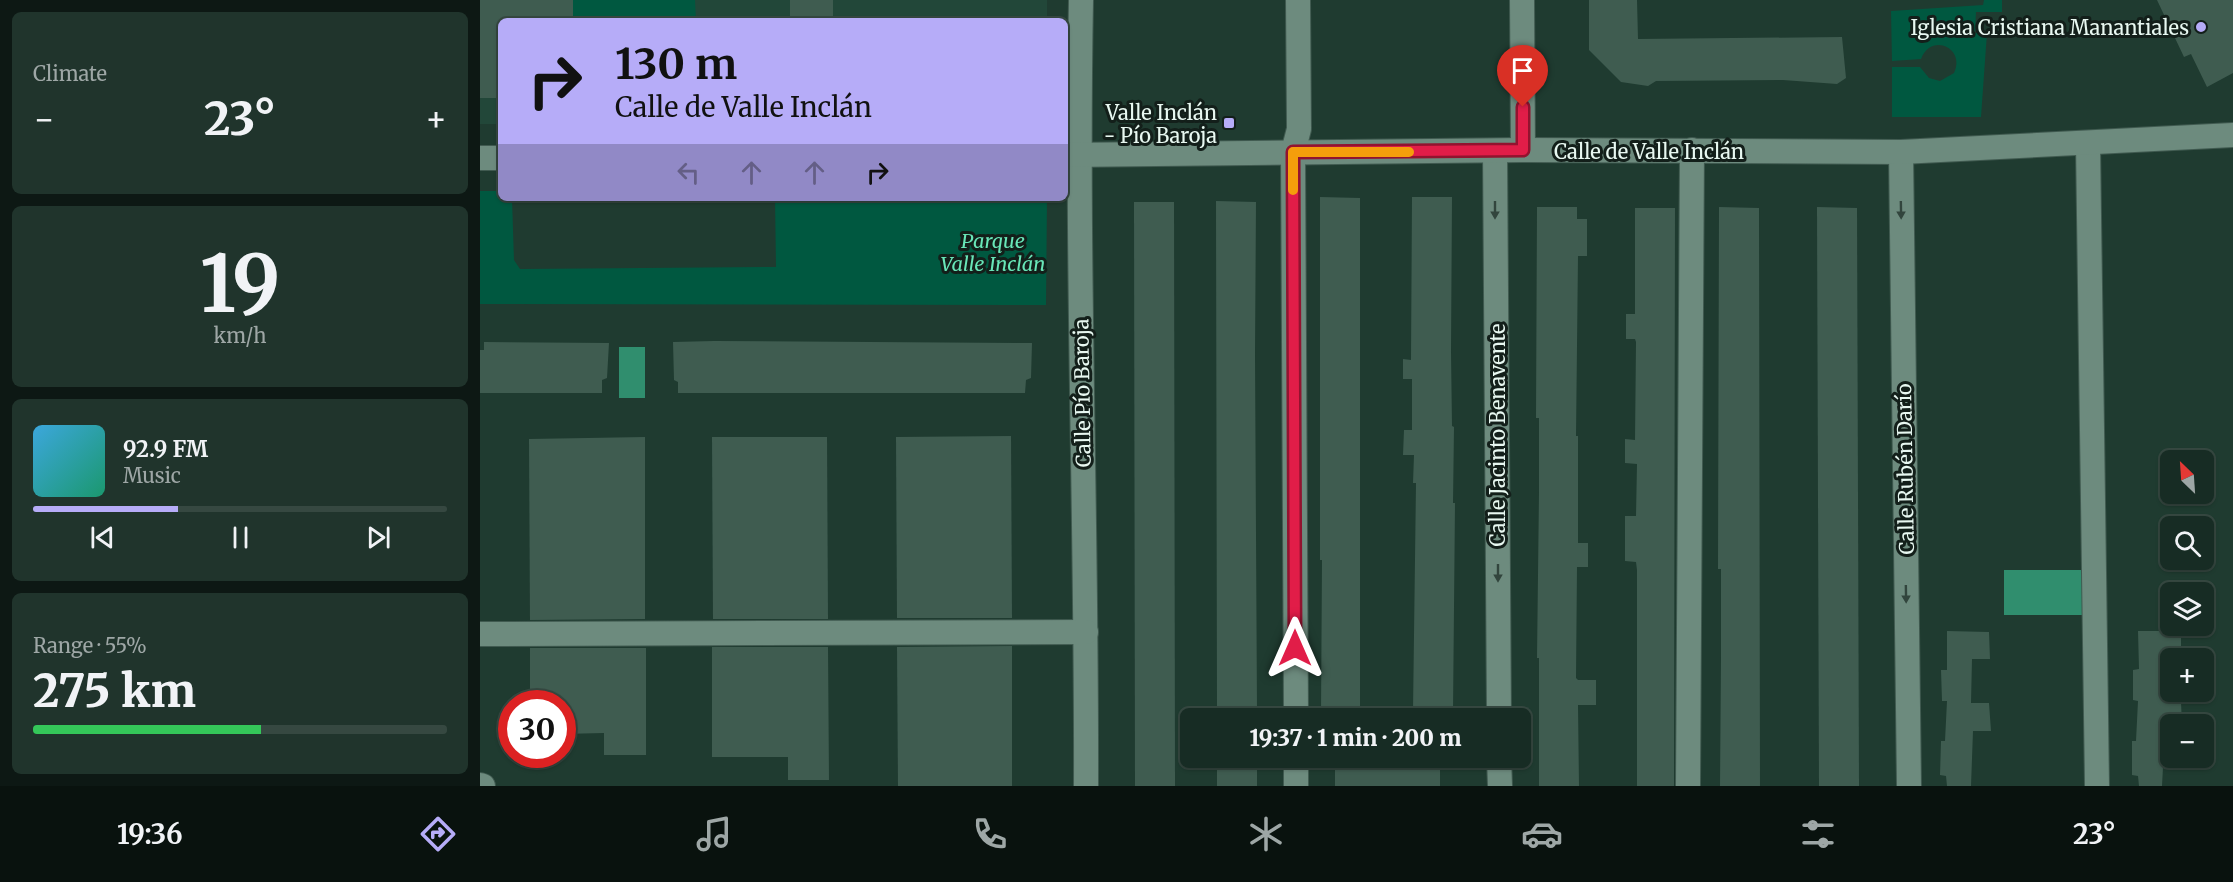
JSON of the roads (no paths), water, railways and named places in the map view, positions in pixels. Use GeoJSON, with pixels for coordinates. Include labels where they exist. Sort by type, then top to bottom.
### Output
{"type":"FeatureCollection","features":[{"type":"Feature","properties":{"kind":"street","name":"Calle Pío Baroja"},"geometry":{"type":"LineString","coordinates":[[1081,0],[1072,155],[1086,632],[1086,786]]}},
{"type":"Feature","properties":{"kind":"street"},"geometry":{"type":"LineString","coordinates":[[1296,708],[1293,152],[1299,129],[1298,0]]}},
{"type":"Feature","properties":{"kind":"street"},"geometry":{"type":"LineString","coordinates":[[1522,0],[1523,150]]}},
{"type":"Feature","properties":{"kind":"street","name":"Calle de Valle Inclán"},"geometry":{"type":"LineString","coordinates":[[1072,155],[1523,150],[1901,152],[2233,135]]}},
{"type":"Feature","properties":{"kind":"street"},"geometry":{"type":"LineString","coordinates":[[2088,144],[2097,786]]}},
{"type":"Feature","properties":{"kind":"street"},"geometry":{"type":"LineString","coordinates":[[1688,786],[1692,150]]}},
{"type":"Feature","properties":{"kind":"street","name":"Calle Jacinto Benavente"},"geometry":{"type":"LineString","coordinates":[[1495,151],[1499,708]]}},
{"type":"Feature","properties":{"kind":"street","name":"Calle Rubén Darío"},"geometry":{"type":"LineString","coordinates":[[1901,152],[1909,786]]}},
{"type":"Feature","properties":{"kind":"street"},"geometry":{"type":"LineString","coordinates":[[480,158],[498,158]]}},
{"type":"Feature","properties":{"kind":"street"},"geometry":{"type":"LineString","coordinates":[[480,634],[1086,632]]}},
{"type":"Feature","properties":{"kind":"street"},"geometry":{"type":"LineString","coordinates":[[1296,768],[1296,786]]}},
{"type":"Feature","properties":{"kind":"street"},"geometry":{"type":"LineString","coordinates":[[1499,768],[1500,786]]}},
{"type":"Feature","properties":{"kind":"place","name":"Iglesia Cristiana Manantiales"},"geometry":{"type":"Point","coordinates":[2201,27]}},
{"type":"Feature","properties":{"kind":"place","name":"Valle Inclán - Pío Baroja"},"geometry":{"type":"Point","coordinates":[1229,123]}},
{"type":"Feature","properties":{"kind":"park label","name":"Parque Valle Inclán"},"geometry":{"type":"Point","coordinates":[993,252]}}]}
